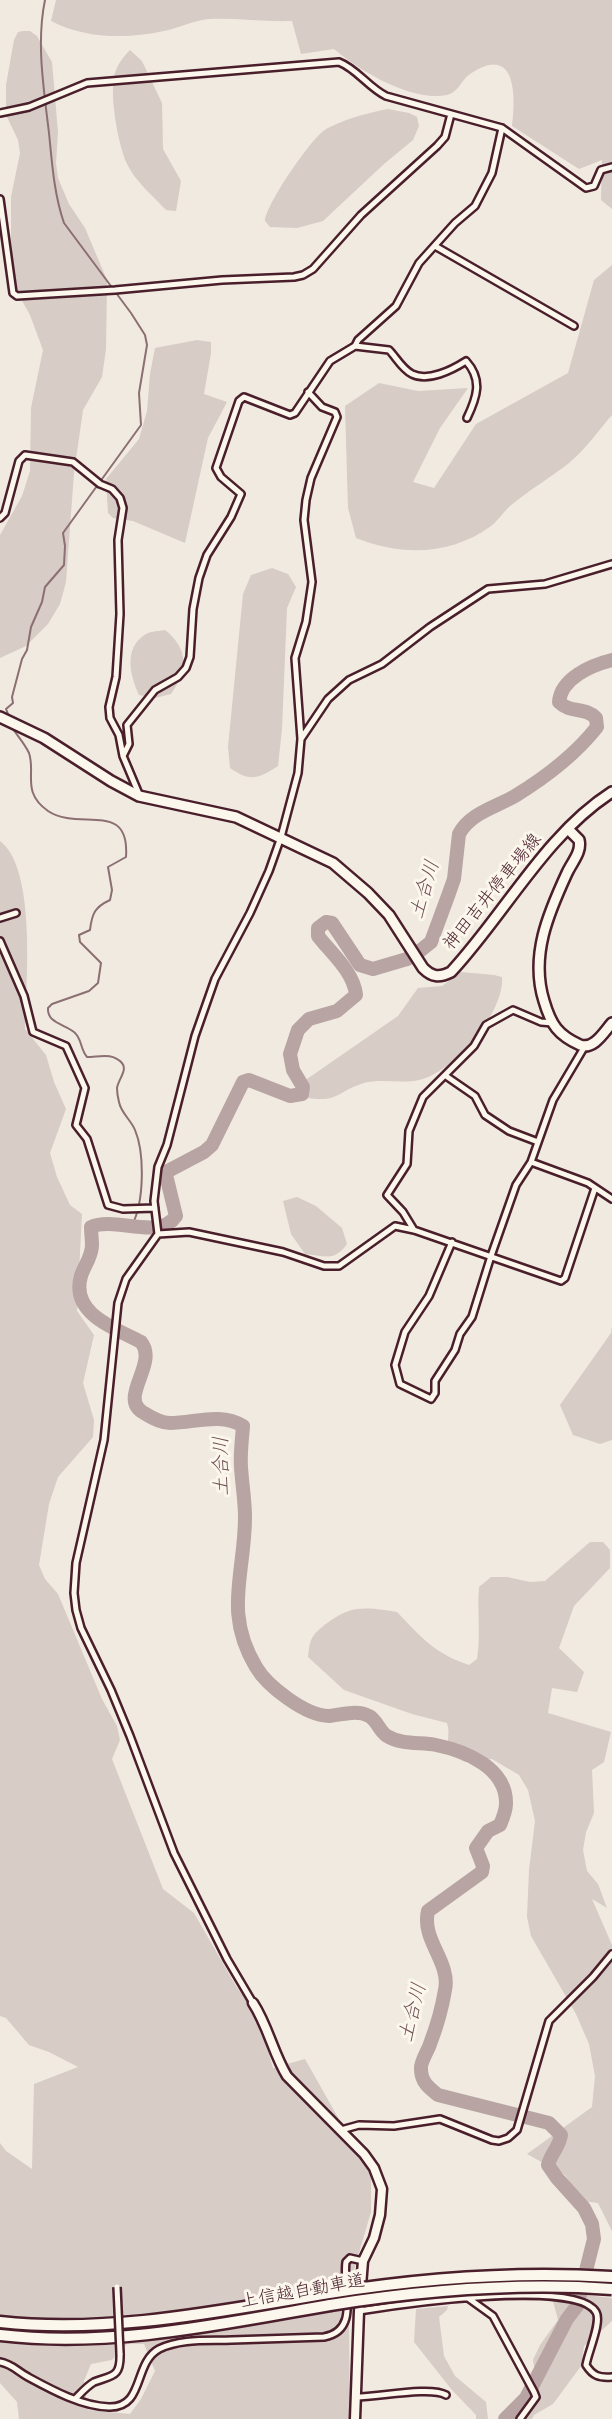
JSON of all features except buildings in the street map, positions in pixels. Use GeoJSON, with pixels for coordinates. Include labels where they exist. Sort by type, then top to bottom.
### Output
{"type":"FeatureCollection","features":[{"type":"Feature","properties":{"kind":"highway","name":"上信越自動車道"},"geometry":{"type":"LineString","coordinates":[[0,2335],[73,2338],[137,2335],[208,2326],[406,2282],[476,2276],[550,2274],[612,2277]]}},
{"type":"Feature","properties":{"kind":"highway","name":"上信越自動車道"},"geometry":{"type":"LineString","coordinates":[[0,2322],[74,2326],[136,2323],[329,2299],[477,2288],[551,2286],[612,2289]]}},
{"type":"Feature","properties":{"kind":"main road","name":"神田吉井停車場線"},"geometry":{"type":"LineString","coordinates":[[0,717],[44,738],[139,796],[236,817],[333,863],[389,915],[414,955],[430,975],[442,977],[451,972],[568,829],[593,804],[612,792]]}},
{"type":"Feature","properties":{"kind":"main road","name":"神田吉井停車場線"},"geometry":{"type":"LineString","coordinates":[[568,829],[579,840],[579,852],[545,925],[538,967],[543,999],[553,1023],[564,1038],[585,1046]]}},
{"type":"Feature","properties":{"kind":"main road"},"geometry":{"type":"LineString","coordinates":[[585,1046],[597,1041],[612,1023]]}},
{"type":"Feature","properties":{"kind":"street"},"geometry":{"type":"LineString","coordinates":[[0,112],[29,107],[87,83],[339,63],[347,65],[373,90],[386,96],[502,128],[586,188],[594,186],[601,170],[612,167]]}},
{"type":"Feature","properties":{"kind":"street"},"geometry":{"type":"LineString","coordinates":[[0,199],[12,293],[17,296],[222,280],[294,277],[303,275],[313,268],[361,215],[441,142],[445,137],[451,114]]}},
{"type":"Feature","properties":{"kind":"street"},"geometry":{"type":"LineString","coordinates":[[356,346],[358,340],[396,306],[419,263],[455,223],[475,206],[492,173],[502,128]]}},
{"type":"Feature","properties":{"kind":"street"},"geometry":{"type":"LineString","coordinates":[[435,246],[574,326]]}},
{"type":"Feature","properties":{"kind":"street"},"geometry":{"type":"LineString","coordinates":[[123,756],[129,744],[127,725],[155,690],[178,677],[186,669],[198,578],[207,555],[231,517],[241,494],[221,477],[216,468],[239,402],[244,397],[290,415],[295,413],[330,361],[356,346],[389,350],[412,374],[426,377],[437,375],[466,361],[475,371],[478,385],[467,418]]}},
{"type":"Feature","properties":{"kind":"street"},"geometry":{"type":"LineString","coordinates":[[308,392],[322,407],[335,412],[337,417],[311,478],[306,500],[304,520],[312,582],[306,622],[295,658],[301,739],[298,773],[281,837],[250,914],[215,979],[195,1036],[167,1144],[158,1167],[155,1208],[158,1234],[126,1279],[118,1303],[104,1440],[76,1563],[74,1593],[81,1628],[130,1736],[174,1852],[227,1959],[263,2017],[280,2064],[287,2076],[341,2130],[374,2169],[382,2189],[380,2215],[374,2238],[363,2261],[355,2419]]}},
{"type":"Feature","properties":{"kind":"street"},"geometry":{"type":"LineString","coordinates":[[0,518],[5,513],[19,461],[25,455],[73,462],[100,484],[112,489],[120,498],[123,508],[118,540],[120,614],[116,677],[109,707],[110,718],[119,735],[123,756],[139,796]]}},
{"type":"Feature","properties":{"kind":"street"},"geometry":{"type":"LineString","coordinates":[[301,739],[328,699],[349,680],[382,664],[430,627],[488,589],[545,584],[612,564]]}},
{"type":"Feature","properties":{"kind":"street"},"geometry":{"type":"LineString","coordinates":[[0,918],[16,913]]}},
{"type":"Feature","properties":{"kind":"street"},"geometry":{"type":"LineString","coordinates":[[0,941],[24,996],[33,1032],[66,1046],[85,1088],[76,1125],[87,1139],[108,1204],[123,1209],[155,1208]]}},
{"type":"Feature","properties":{"kind":"street"},"geometry":{"type":"LineString","coordinates":[[414,1230],[403,1212],[387,1195],[407,1164],[409,1131],[423,1097],[474,1046],[486,1025],[513,1010],[541,1022],[553,1023]]}},
{"type":"Feature","properties":{"kind":"street"},"geometry":{"type":"LineString","coordinates":[[452,1242],[429,1296],[405,1332],[395,1365],[400,1384],[431,1399],[435,1393],[435,1381],[455,1350],[460,1334],[472,1317],[516,1185],[531,1161],[553,1100],[585,1046]]}},
{"type":"Feature","properties":{"kind":"street"},"geometry":{"type":"LineString","coordinates":[[446,1076],[475,1096],[485,1115],[509,1131],[538,1143]]}},
{"type":"Feature","properties":{"kind":"street"},"geometry":{"type":"LineString","coordinates":[[531,1161],[595,1188],[612,1199]]}},
{"type":"Feature","properties":{"kind":"street"},"geometry":{"type":"LineString","coordinates":[[158,1234],[189,1233],[283,1252],[324,1266],[339,1266],[395,1226],[452,1242],[561,1281],[565,1278],[595,1188]]}},
{"type":"Feature","properties":{"kind":"street"},"geometry":{"type":"LineString","coordinates":[[341,2130],[359,2125],[394,2126],[440,2119],[492,2140],[508,2138],[517,2130],[549,2022],[612,1954]]}},
{"type":"Feature","properties":{"kind":"street"},"geometry":{"type":"LineString","coordinates":[[0,2361],[13,2366],[25,2376],[75,2399],[110,2407],[122,2404],[132,2398],[146,2361],[158,2350],[172,2345],[188,2342],[332,2336],[345,2324],[348,2316],[346,2262],[351,2258],[363,2261]]}},
{"type":"Feature","properties":{"kind":"street"},"geometry":{"type":"LineString","coordinates":[[75,2399],[92,2383],[111,2378],[118,2372],[120,2353],[117,2288]]}},
{"type":"Feature","properties":{"kind":"street"},"geometry":{"type":"LineString","coordinates":[[359,2311],[468,2298],[562,2296],[590,2305],[598,2315],[586,2365],[597,2377],[612,2377]]}},
{"type":"Feature","properties":{"kind":"street"},"geometry":{"type":"LineString","coordinates":[[468,2298],[493,2316],[534,2392],[536,2397],[520,2419]]}},
{"type":"Feature","properties":{"kind":"street"},"geometry":{"type":"LineString","coordinates":[[357,2397],[418,2391],[440,2392],[446,2395]]}},
{"type":"Feature","properties":{"kind":"shaded area"},"geometry":{"type":"Polygon","coordinates":[[[56,0],[612,0],[612,209],[601,200],[602,160],[579,169],[512,126],[513,88],[505,69],[497,65],[485,66],[470,74],[447,95],[418,94],[372,75],[334,49],[301,54],[292,21],[209,19],[150,34],[106,36],[78,31],[51,21],[56,0]]]}},
{"type":"Feature","properties":{"kind":"shaded area"},"geometry":{"type":"Polygon","coordinates":[[[30,31],[37,36],[52,62],[58,132],[56,163],[58,178],[69,204],[85,228],[107,280],[106,349],[102,377],[83,410],[74,473],[66,582],[60,604],[48,624],[26,646],[0,658],[0,535],[22,496],[30,471],[31,408],[43,350],[30,315],[14,286],[11,262],[11,197],[20,153],[18,140],[6,115],[6,85],[14,40],[18,32],[30,31]]]}},
{"type":"Feature","properties":{"kind":"shaded area"},"geometry":{"type":"Polygon","coordinates":[[[130,50],[142,61],[162,103],[163,149],[181,181],[176,211],[166,210],[139,182],[127,164],[121,145],[114,108],[113,86],[116,69],[130,50]]]}},
{"type":"Feature","properties":{"kind":"shaded area"},"geometry":{"type":"Polygon","coordinates":[[[388,109],[417,117],[419,126],[413,140],[323,221],[297,228],[270,227],[265,221],[267,212],[291,172],[319,135],[326,129],[348,119],[388,109]]]}},
{"type":"Feature","properties":{"kind":"shaded area"},"geometry":{"type":"Polygon","coordinates":[[[612,265],[612,415],[580,452],[569,463],[510,506],[491,526],[459,543],[442,548],[408,550],[390,548],[356,538],[348,508],[345,406],[379,383],[418,391],[468,388],[440,428],[413,482],[434,488],[476,424],[568,373],[594,280],[612,265]]]}},
{"type":"Feature","properties":{"kind":"shaded area"},"geometry":{"type":"Polygon","coordinates":[[[197,340],[211,342],[204,394],[227,402],[208,438],[185,543],[133,521],[113,518],[108,513],[106,479],[139,439],[147,411],[155,348],[197,340]]]}},
{"type":"Feature","properties":{"kind":"shaded area"},"geometry":{"type":"Polygon","coordinates":[[[272,568],[288,574],[296,587],[287,608],[282,729],[278,766],[265,774],[249,777],[230,768],[228,747],[243,594],[251,575],[272,568]]]}},
{"type":"Feature","properties":{"kind":"shaded area"},"geometry":{"type":"Polygon","coordinates":[[[165,630],[173,637],[182,652],[181,677],[171,694],[155,698],[139,695],[131,671],[131,654],[139,640],[146,634],[165,630]]]}},
{"type":"Feature","properties":{"kind":"shaded area"},"geometry":{"type":"Polygon","coordinates":[[[0,841],[12,855],[20,876],[24,901],[27,929],[25,1029],[46,1055],[54,1082],[66,1109],[50,1153],[57,1177],[70,1205],[82,1214],[77,1311],[94,1335],[83,1383],[94,1420],[93,1437],[58,1477],[49,1504],[39,1565],[45,1579],[58,1594],[102,1699],[117,1726],[120,1740],[112,1759],[163,1889],[194,1913],[236,1986],[258,2016],[273,2068],[305,2059],[371,2176],[371,2212],[354,2270],[349,2320],[350,2419],[19,2419],[17,2402],[0,2383],[0,2143],[6,2151],[32,2169],[34,2084],[78,2067],[49,2052],[29,2045],[6,2018],[0,2016],[0,841]],[[127,2344],[112,2360],[91,2364],[84,2381],[88,2410],[130,2414],[141,2399],[155,2371],[144,2344],[127,2344]]]}},
{"type":"Feature","properties":{"kind":"shaded area"},"geometry":{"type":"Polygon","coordinates":[[[461,972],[502,977],[501,991],[486,1023],[461,1054],[447,1066],[419,1080],[364,1083],[326,1099],[308,1098],[301,1090],[307,1079],[398,1016],[418,988],[442,986],[461,972]]]}},
{"type":"Feature","properties":{"kind":"shaded area"},"geometry":{"type":"Polygon","coordinates":[[[297,1197],[316,1206],[342,1228],[347,1244],[342,1250],[333,1256],[305,1254],[291,1234],[283,1201],[297,1197]]]}},
{"type":"Feature","properties":{"kind":"shaded area"},"geometry":{"type":"Polygon","coordinates":[[[612,1326],[612,1440],[600,1444],[573,1435],[560,1405],[611,1333],[612,1326]]]}},
{"type":"Feature","properties":{"kind":"shaded area"},"geometry":{"type":"Polygon","coordinates":[[[590,1542],[603,1542],[610,1550],[610,1568],[574,1606],[559,1648],[584,1672],[577,1692],[552,1688],[548,1713],[611,1732],[604,1762],[592,1770],[594,1813],[586,1832],[583,1850],[587,1871],[598,1884],[607,1908],[592,1899],[612,1945],[612,2231],[598,2203],[582,2201],[565,2175],[527,2154],[592,2107],[595,2076],[589,2044],[576,2014],[531,1936],[527,1917],[529,1870],[535,1821],[528,1790],[519,1775],[492,1759],[465,1762],[450,1755],[447,1723],[412,1714],[344,1690],[308,1657],[312,1637],[326,1624],[349,1611],[373,1609],[397,1612],[421,1637],[438,1650],[469,1665],[477,1659],[479,1587],[491,1577],[507,1577],[530,1582],[545,1581],[590,1542]]]}},
{"type":"Feature","properties":{"kind":"shaded area"},"geometry":{"type":"Polygon","coordinates":[[[568,2293],[612,2298],[612,2321],[584,2346],[581,2366],[553,2404],[534,2415],[532,2419],[516,2419],[538,2390],[533,2360],[540,2345],[558,2320],[553,2301],[568,2293]]]}},
{"type":"Feature","properties":{"kind":"shaded area"},"geometry":{"type":"Polygon","coordinates":[[[448,2306],[439,2317],[444,2356],[455,2376],[486,2402],[488,2419],[476,2419],[476,2415],[452,2390],[414,2342],[416,2309],[448,2306]]]}},
{"type":"Feature","properties":{"kind":"waterway"},"geometry":{"type":"LineString","coordinates":[[8,714],[6,709],[13,703],[12,697],[22,659],[27,650],[31,627],[42,602],[45,587],[64,565],[63,533],[141,425],[139,393],[147,345],[145,335],[131,313],[64,223],[54,178],[42,66],[41,33],[45,0]]}},
{"type":"Feature","properties":{"kind":"waterway","name":"土合川"},"geometry":{"type":"LineString","coordinates":[[505,2419],[526,2398],[567,2319],[577,2306],[594,2239],[592,2224],[584,2208],[548,2165],[561,2135],[549,2123],[438,2095],[426,2084],[421,2074],[421,2066],[441,2010],[446,1980],[429,1932],[428,1911],[482,1872],[483,1866],[476,1848],[488,1831],[500,1825],[506,1807],[505,1791],[500,1780],[492,1771],[472,1757],[436,1745],[393,1739],[384,1734],[372,1718],[364,1714],[329,1716],[309,1711],[288,1699],[261,1675],[246,1647],[240,1628],[238,1610],[245,1517],[241,1462],[243,1426],[216,1419],[167,1423],[144,1413],[137,1407],[135,1399],[145,1360],[145,1351],[141,1342],[97,1318],[88,1310],[79,1289],[81,1276],[92,1249],[91,1227],[101,1224],[159,1227],[176,1216],[166,1175],[168,1171],[204,1152],[212,1145],[243,1082],[249,1080],[290,1096],[302,1094],[303,1087],[293,1070],[290,1054],[298,1030],[309,1019],[337,1011],[356,995],[351,978],[318,936],[318,928],[326,922],[332,923],[360,965],[373,969],[407,959],[431,942],[454,879],[459,834],[470,821],[484,811],[515,796],[549,773],[570,756],[597,727],[596,718],[591,714],[568,708],[559,702],[565,686],[571,679],[587,669],[612,660]]}},
{"type":"Feature","properties":{"kind":"waterway"},"geometry":{"type":"LineString","coordinates":[[11,726],[29,753],[32,790],[40,804],[60,817],[111,822],[120,828],[125,839],[126,857],[108,867],[112,890],[110,900],[95,911],[90,930],[79,935],[80,942],[101,963],[98,983],[89,991],[52,1004],[48,1008],[48,1013],[53,1020],[77,1034],[87,1057],[110,1056],[124,1066],[117,1088],[118,1097],[122,1110],[135,1130],[142,1165],[141,1192],[132,1225]]}}]}
